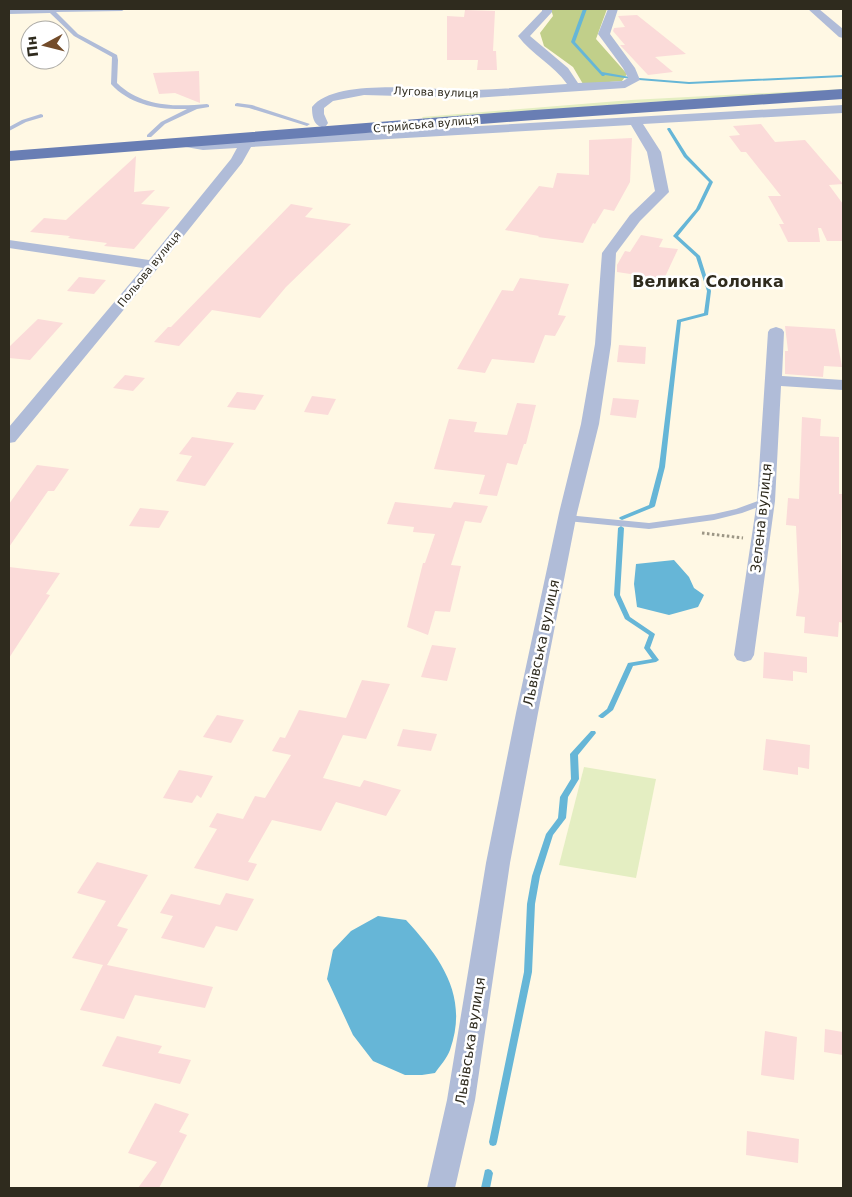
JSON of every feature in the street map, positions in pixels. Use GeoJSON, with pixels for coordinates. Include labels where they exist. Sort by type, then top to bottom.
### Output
{"type":"FeatureCollection","features":[{"type":"Feature","properties":{"kind":"highway","name":"Стрийська вулиця"},"geometry":{"type":"LineString","coordinates":[[9,145],[149,136],[527,105],[843,86]]}},
{"type":"Feature","properties":{"kind":"highway","name":"Стрийська вулиця"},"geometry":{"type":"LineString","coordinates":[[9,156],[534,115],[843,94]]}},
{"type":"Feature","properties":{"kind":"street"},"geometry":{"type":"LineString","coordinates":[[546,9],[547,12],[524,36],[564,71],[575,88]]}},
{"type":"Feature","properties":{"kind":"street","name":"Лугова вулиця"},"geometry":{"type":"LineString","coordinates":[[315,123],[318,107],[328,98],[364,91],[474,94],[625,84],[634,80],[633,72],[608,44],[604,34],[613,9]]}},
{"type":"Feature","properties":{"kind":"street"},"geometry":{"type":"LineString","coordinates":[[813,9],[843,35]]}},
{"type":"Feature","properties":{"kind":"street"},"geometry":{"type":"LineString","coordinates":[[185,143],[198,146],[246,144],[843,109]]}},
{"type":"Feature","properties":{"kind":"street","name":"Львівська вулиця"},"geometry":{"type":"LineString","coordinates":[[441,1188],[461,1100],[498,863],[567,518],[590,424],[602,344],[609,253],[635,218],[662,192],[654,152],[635,121]]}},
{"type":"Feature","properties":{"kind":"street","name":"Польова вулиця"},"geometry":{"type":"LineString","coordinates":[[9,438],[153,265],[236,160],[246,144]]}},
{"type":"Feature","properties":{"kind":"street"},"geometry":{"type":"LineString","coordinates":[[9,244],[153,265]]}},
{"type":"Feature","properties":{"kind":"street","name":"Зелена вулиця"},"geometry":{"type":"LineString","coordinates":[[744,655],[766,502],[776,332]]}},
{"type":"Feature","properties":{"kind":"street"},"geometry":{"type":"LineString","coordinates":[[773,380],[843,385]]}},
{"type":"Feature","properties":{"kind":"lane"},"geometry":{"type":"LineString","coordinates":[[9,12],[122,9]]}},
{"type":"Feature","properties":{"kind":"lane"},"geometry":{"type":"LineString","coordinates":[[52,11],[76,35],[115,56],[114,84],[125,94],[142,102],[161,105],[207,106]]}},
{"type":"Feature","properties":{"kind":"lane"},"geometry":{"type":"LineString","coordinates":[[237,105],[250,106],[315,123]]}},
{"type":"Feature","properties":{"kind":"lane"},"geometry":{"type":"LineString","coordinates":[[149,136],[163,123],[197,107]]}},
{"type":"Feature","properties":{"kind":"lane"},"geometry":{"type":"LineString","coordinates":[[9,130],[24,121],[40,116]]}},
{"type":"Feature","properties":{"kind":"lane"},"geometry":{"type":"LineString","coordinates":[[567,518],[649,526],[714,517],[766,502]]}},
{"type":"Feature","properties":{"kind":"green space"},"geometry":{"type":"Polygon","coordinates":[[[551,9],[607,9],[596,39],[627,74],[622,81],[583,84],[573,67],[544,46],[540,33],[553,16],[551,9]]]}},
{"type":"Feature","properties":{"kind":"green space"},"geometry":{"type":"Polygon","coordinates":[[[843,89],[843,91],[633,103],[424,120],[422,117],[631,100],[843,89]]]}},
{"type":"Feature","properties":{"kind":"green space"},"geometry":{"type":"Polygon","coordinates":[[[584,767],[656,779],[636,878],[559,865],[584,767]]]}},
{"type":"Feature","properties":{"kind":"water"},"geometry":{"type":"Polygon","coordinates":[[[674,560],[689,577],[694,588],[704,595],[698,607],[669,615],[637,607],[634,584],[636,564],[674,560]]]}},
{"type":"Feature","properties":{"kind":"water"},"geometry":{"type":"Polygon","coordinates":[[[378,916],[406,920],[419,934],[440,964],[454,995],[456,1012],[455,1030],[449,1053],[435,1073],[405,1075],[373,1061],[353,1035],[327,979],[333,950],[351,931],[378,916]]]}},
{"type":"Feature","properties":{"kind":"building"},"geometry":{"type":"Polygon","coordinates":[[[465,10],[495,11],[493,51],[496,51],[497,70],[477,70],[478,60],[447,60],[447,16],[464,17],[465,10]]]}},
{"type":"Feature","properties":{"kind":"building"},"geometry":{"type":"Polygon","coordinates":[[[637,15],[686,54],[655,57],[673,72],[648,75],[620,45],[625,45],[613,31],[614,28],[625,27],[618,16],[637,15]]]}},
{"type":"Feature","properties":{"kind":"building"},"geometry":{"type":"Polygon","coordinates":[[[199,71],[200,103],[175,93],[159,94],[153,73],[199,71]]]}},
{"type":"Feature","properties":{"kind":"building"},"geometry":{"type":"Polygon","coordinates":[[[761,124],[775,142],[805,140],[843,184],[829,185],[843,204],[843,241],[827,241],[821,228],[818,228],[820,242],[788,242],[779,224],[784,224],[768,196],[781,196],[746,152],[741,152],[729,136],[740,135],[733,126],[761,124]]]}},
{"type":"Feature","properties":{"kind":"building"},"geometry":{"type":"Polygon","coordinates":[[[632,138],[630,182],[614,211],[604,209],[595,224],[593,223],[583,243],[505,230],[539,186],[553,188],[557,173],[589,175],[589,140],[632,138]]]}},
{"type":"Feature","properties":{"kind":"building"},"geometry":{"type":"Polygon","coordinates":[[[136,156],[134,192],[155,190],[141,204],[170,207],[134,249],[104,246],[107,243],[68,238],[70,236],[30,232],[44,218],[66,220],[136,156]]]}},
{"type":"Feature","properties":{"kind":"building"},"geometry":{"type":"Polygon","coordinates":[[[291,204],[313,208],[305,217],[351,224],[286,287],[260,318],[212,310],[179,346],[154,342],[168,327],[171,327],[291,204]]]}},
{"type":"Feature","properties":{"kind":"building"},"geometry":{"type":"Polygon","coordinates":[[[641,235],[663,239],[659,247],[678,249],[664,279],[617,272],[617,265],[625,251],[630,252],[641,235]]]}},
{"type":"Feature","properties":{"kind":"building"},"geometry":{"type":"Polygon","coordinates":[[[79,277],[106,280],[94,294],[67,291],[79,277]]]}},
{"type":"Feature","properties":{"kind":"building"},"geometry":{"type":"Polygon","coordinates":[[[520,278],[569,284],[558,315],[566,316],[555,336],[545,335],[534,363],[492,359],[485,373],[457,369],[502,290],[513,291],[520,278]]]}},
{"type":"Feature","properties":{"kind":"building"},"geometry":{"type":"Polygon","coordinates":[[[38,319],[63,323],[30,360],[9,358],[9,347],[38,319]]]}},
{"type":"Feature","properties":{"kind":"building"},"geometry":{"type":"Polygon","coordinates":[[[785,326],[835,329],[842,367],[824,366],[823,377],[785,374],[785,351],[788,351],[785,326]]]}},
{"type":"Feature","properties":{"kind":"building"},"geometry":{"type":"Polygon","coordinates":[[[619,345],[646,347],[645,364],[617,362],[619,345]]]}},
{"type":"Feature","properties":{"kind":"building"},"geometry":{"type":"Polygon","coordinates":[[[125,375],[145,378],[133,391],[113,388],[125,375]]]}},
{"type":"Feature","properties":{"kind":"building"},"geometry":{"type":"Polygon","coordinates":[[[237,392],[264,395],[255,410],[227,407],[237,392]]]}},
{"type":"Feature","properties":{"kind":"building"},"geometry":{"type":"Polygon","coordinates":[[[312,396],[336,399],[328,415],[304,412],[312,396]]]}},
{"type":"Feature","properties":{"kind":"building"},"geometry":{"type":"Polygon","coordinates":[[[613,398],[639,400],[636,418],[610,415],[613,398]]]}},
{"type":"Feature","properties":{"kind":"building"},"geometry":{"type":"Polygon","coordinates":[[[517,403],[536,405],[526,444],[524,444],[517,465],[507,463],[497,496],[479,494],[485,475],[434,469],[449,419],[477,422],[474,432],[507,435],[517,403]]]}},
{"type":"Feature","properties":{"kind":"building"},"geometry":{"type":"Polygon","coordinates":[[[802,417],[821,419],[820,436],[839,437],[839,494],[842,494],[843,623],[839,622],[838,637],[804,633],[805,617],[796,616],[799,591],[796,526],[786,525],[788,498],[799,499],[802,417]]]}},
{"type":"Feature","properties":{"kind":"building"},"geometry":{"type":"Polygon","coordinates":[[[192,437],[234,443],[205,486],[176,481],[192,456],[179,454],[192,437]]]}},
{"type":"Feature","properties":{"kind":"building"},"geometry":{"type":"Polygon","coordinates":[[[37,465],[69,469],[54,491],[48,491],[9,547],[9,504],[37,465]]]}},
{"type":"Feature","properties":{"kind":"building"},"geometry":{"type":"Polygon","coordinates":[[[395,502],[451,508],[454,502],[488,506],[481,523],[465,521],[451,565],[461,566],[450,612],[435,611],[428,635],[407,627],[423,563],[425,563],[435,534],[413,532],[414,527],[387,524],[395,502]]]}},
{"type":"Feature","properties":{"kind":"building"},"geometry":{"type":"Polygon","coordinates":[[[140,508],[169,511],[159,528],[129,526],[140,508]]]}},
{"type":"Feature","properties":{"kind":"building"},"geometry":{"type":"Polygon","coordinates":[[[9,567],[60,573],[46,594],[50,595],[9,658],[9,567]]]}},
{"type":"Feature","properties":{"kind":"building"},"geometry":{"type":"Polygon","coordinates":[[[432,645],[456,648],[447,681],[421,677],[432,645]]]}},
{"type":"Feature","properties":{"kind":"building"},"geometry":{"type":"Polygon","coordinates":[[[764,652],[807,657],[807,673],[793,671],[793,681],[763,678],[764,652]]]}},
{"type":"Feature","properties":{"kind":"building"},"geometry":{"type":"Polygon","coordinates":[[[362,680],[390,684],[366,739],[343,735],[323,778],[360,787],[364,780],[401,790],[386,816],[336,802],[321,831],[272,820],[248,862],[257,864],[248,881],[194,868],[217,829],[209,827],[217,813],[243,819],[255,796],[265,798],[291,755],[272,751],[280,737],[285,738],[299,710],[346,718],[362,680]]]}},
{"type":"Feature","properties":{"kind":"building"},"geometry":{"type":"Polygon","coordinates":[[[217,715],[244,720],[231,743],[203,737],[217,715]]]}},
{"type":"Feature","properties":{"kind":"building"},"geometry":{"type":"Polygon","coordinates":[[[403,729],[437,734],[431,751],[397,746],[403,729]]]}},
{"type":"Feature","properties":{"kind":"building"},"geometry":{"type":"Polygon","coordinates":[[[766,739],[810,745],[809,769],[798,767],[798,775],[763,770],[766,739]]]}},
{"type":"Feature","properties":{"kind":"building"},"geometry":{"type":"Polygon","coordinates":[[[179,770],[213,776],[201,798],[197,795],[192,803],[163,798],[179,770]]]}},
{"type":"Feature","properties":{"kind":"building"},"geometry":{"type":"Polygon","coordinates":[[[97,862],[148,875],[117,926],[128,929],[107,965],[213,987],[205,1008],[135,995],[124,1019],[80,1010],[103,965],[72,958],[106,901],[77,893],[97,862]]]}},
{"type":"Feature","properties":{"kind":"building"},"geometry":{"type":"Polygon","coordinates":[[[226,893],[254,899],[237,931],[216,926],[204,948],[161,938],[173,916],[160,913],[171,894],[220,905],[226,893]]]}},
{"type":"Feature","properties":{"kind":"building"},"geometry":{"type":"Polygon","coordinates":[[[825,1029],[843,1032],[843,1055],[824,1052],[825,1029]]]}},
{"type":"Feature","properties":{"kind":"building"},"geometry":{"type":"Polygon","coordinates":[[[765,1031],[797,1037],[794,1080],[761,1075],[765,1031]]]}},
{"type":"Feature","properties":{"kind":"building"},"geometry":{"type":"Polygon","coordinates":[[[117,1036],[162,1046],[158,1053],[191,1060],[180,1084],[102,1066],[117,1036]]]}},
{"type":"Feature","properties":{"kind":"building"},"geometry":{"type":"Polygon","coordinates":[[[155,1103],[189,1114],[179,1132],[187,1135],[159,1188],[138,1188],[157,1162],[128,1153],[155,1103]]]}},
{"type":"Feature","properties":{"kind":"building"},"geometry":{"type":"Polygon","coordinates":[[[747,1131],[799,1139],[798,1163],[746,1155],[747,1131]]]}},
{"type":"Feature","properties":{"kind":"waterway"},"geometry":{"type":"LineString","coordinates":[[585,9],[573,42],[601,73]]}},
{"type":"Feature","properties":{"kind":"waterway"},"geometry":{"type":"LineString","coordinates":[[601,73],[630,78]]}},
{"type":"Feature","properties":{"kind":"waterway"},"geometry":{"type":"LineString","coordinates":[[639,79],[689,83],[843,76]]}},
{"type":"Feature","properties":{"kind":"waterway"},"geometry":{"type":"LineString","coordinates":[[622,518],[652,506],[662,467],[679,321],[706,314],[709,291],[698,256],[675,236],[698,209],[711,182],[685,156],[669,129]]}},
{"type":"Feature","properties":{"kind":"waterway"},"geometry":{"type":"LineString","coordinates":[[601,716],[610,710],[630,664],[656,660],[647,648],[652,634],[627,618],[617,595],[621,528]]}},
{"type":"Feature","properties":{"kind":"waterway"},"geometry":{"type":"LineString","coordinates":[[493,1142],[528,972],[531,904],[536,876],[550,834],[562,818],[564,797],[575,779],[574,754],[593,733]]}},
{"type":"Feature","properties":{"kind":"waterway"},"geometry":{"type":"LineString","coordinates":[[485,1188],[488,1173]]}},
{"type":"Feature","properties":{"kind":"district","name":"Велика Солонка"},"geometry":{"type":"Point","coordinates":[708,281]}}]}
